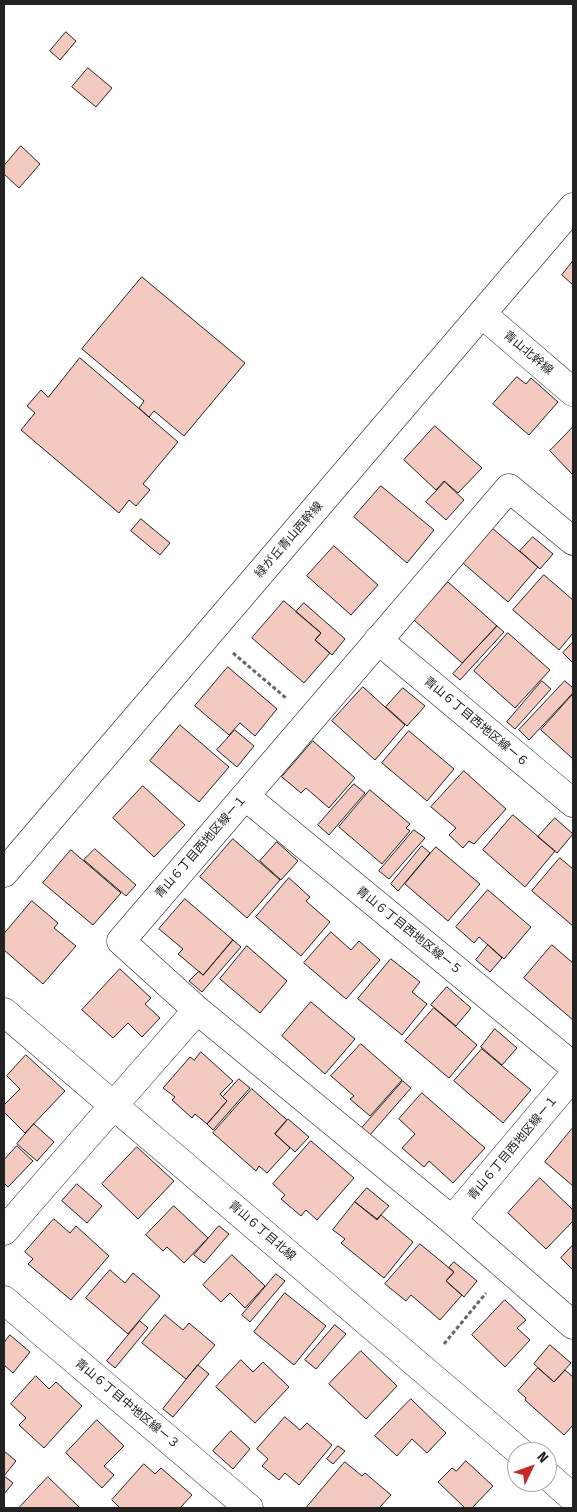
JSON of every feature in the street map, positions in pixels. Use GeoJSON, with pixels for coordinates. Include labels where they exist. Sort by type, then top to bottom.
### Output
{"type":"FeatureCollection","features":[{"type":"Feature","properties":{"kind":"street","name":"緑が丘青山西幹線"},"geometry":{"type":"LineString","coordinates":[[4,873],[573,207]]}},
{"type":"Feature","properties":{"kind":"street","name":"青山北幹線"},"geometry":{"type":"LineString","coordinates":[[482,314],[573,392]]}},
{"type":"Feature","properties":{"kind":"street","name":"青山６丁目西地区線ー１"},"geometry":{"type":"LineString","coordinates":[[573,541],[509,488],[121,941],[197,1010],[452,1220],[573,1326]]}},
{"type":"Feature","properties":{"kind":"street","name":"青山６丁目西地区線ー６"},"geometry":{"type":"LineString","coordinates":[[378,640],[573,803]]}},
{"type":"Feature","properties":{"kind":"street","name":"青山６丁目西地区線ー５"},"geometry":{"type":"LineString","coordinates":[[245,796],[573,1066]]}},
{"type":"Feature","properties":{"kind":"street"},"geometry":{"type":"LineString","coordinates":[[4,1231],[197,1010]]}},
{"type":"Feature","properties":{"kind":"street","name":"青山６丁目北線"},"geometry":{"type":"LineString","coordinates":[[4,1012],[508,1442]]}},
{"type":"Feature","properties":{"kind":"street","name":"青山６丁目西地区線ー１"},"geometry":{"type":"LineString","coordinates":[[452,1220],[573,1076]]}},
{"type":"Feature","properties":{"kind":"street","name":"青山６丁目中地区線ー３"},"geometry":{"type":"LineString","coordinates":[[4,1300],[249,1508]]}},
{"type":"Feature","properties":{"kind":"street"},"geometry":{"type":"LineString","coordinates":[[557,1484],[573,1498]]}},
{"type":"Feature","properties":{"kind":"path"},"geometry":{"type":"LineString","coordinates":[[210,633],[311,719]]}},
{"type":"Feature","properties":{"kind":"path"},"geometry":{"type":"LineString","coordinates":[[424,1370],[506,1267]]}},
{"type":"Feature","properties":{"kind":"building"},"geometry":{"type":"Polygon","coordinates":[[[66,32],[76,41],[60,60],[50,51],[66,32]]]}},
{"type":"Feature","properties":{"kind":"building"},"geometry":{"type":"Polygon","coordinates":[[[88,68],[112,88],[96,107],[72,87],[88,68]]]}},
{"type":"Feature","properties":{"kind":"building"},"geometry":{"type":"Polygon","coordinates":[[[21,146],[40,164],[19,188],[4,174],[4,166],[21,146]]]}},
{"type":"Feature","properties":{"kind":"building"},"geometry":{"type":"Polygon","coordinates":[[[573,261],[573,285],[562,275],[573,261]]]}},
{"type":"Feature","properties":{"kind":"building"},"geometry":{"type":"Polygon","coordinates":[[[142,277],[245,363],[184,436],[154,411],[149,417],[139,408],[144,401],[82,349],[142,277]]]}},
{"type":"Feature","properties":{"kind":"building"},"geometry":{"type":"Polygon","coordinates":[[[80,358],[178,442],[143,484],[150,490],[136,506],[129,500],[119,513],[21,430],[35,413],[27,406],[41,390],[48,397],[80,358]]]}},
{"type":"Feature","properties":{"kind":"building"},"geometry":{"type":"Polygon","coordinates":[[[517,377],[526,384],[531,378],[558,402],[529,435],[493,404],[517,377]]]}},
{"type":"Feature","properties":{"kind":"building"},"geometry":{"type":"Polygon","coordinates":[[[435,426],[482,468],[458,493],[444,481],[436,490],[404,460],[435,426]]]}},
{"type":"Feature","properties":{"kind":"building"},"geometry":{"type":"Polygon","coordinates":[[[573,427],[573,475],[550,451],[573,427]]]}},
{"type":"Feature","properties":{"kind":"building"},"geometry":{"type":"Polygon","coordinates":[[[445,482],[464,500],[446,520],[426,502],[445,482]]]}},
{"type":"Feature","properties":{"kind":"building"},"geometry":{"type":"Polygon","coordinates":[[[381,486],[434,530],[407,563],[354,517],[381,486]]]}},
{"type":"Feature","properties":{"kind":"building"},"geometry":{"type":"Polygon","coordinates":[[[141,519],[170,543],[160,555],[131,531],[141,519]]]}},
{"type":"Feature","properties":{"kind":"building"},"geometry":{"type":"Polygon","coordinates":[[[492,528],[538,567],[508,602],[463,563],[492,528]]]}},
{"type":"Feature","properties":{"kind":"building"},"geometry":{"type":"Polygon","coordinates":[[[533,537],[553,554],[540,569],[520,551],[533,537]]]}},
{"type":"Feature","properties":{"kind":"building"},"geometry":{"type":"Polygon","coordinates":[[[334,546],[378,585],[351,615],[307,576],[334,546]]]}},
{"type":"Feature","properties":{"kind":"building"},"geometry":{"type":"Polygon","coordinates":[[[544,575],[573,600],[573,633],[559,650],[513,610],[544,575]]]}},
{"type":"Feature","properties":{"kind":"building"},"geometry":{"type":"Polygon","coordinates":[[[448,582],[497,626],[462,663],[414,620],[448,582]]]}},
{"type":"Feature","properties":{"kind":"building"},"geometry":{"type":"Polygon","coordinates":[[[284,601],[321,633],[315,640],[330,653],[304,683],[252,638],[284,601]]]}},
{"type":"Feature","properties":{"kind":"building"},"geometry":{"type":"Polygon","coordinates":[[[304,603],[345,639],[332,655],[315,640],[321,633],[296,612],[304,603]]]}},
{"type":"Feature","properties":{"kind":"building"},"geometry":{"type":"Polygon","coordinates":[[[497,626],[504,632],[460,680],[453,674],[497,626]]]}},
{"type":"Feature","properties":{"kind":"building"},"geometry":{"type":"Polygon","coordinates":[[[508,633],[550,670],[515,708],[474,671],[508,633]]]}},
{"type":"Feature","properties":{"kind":"building"},"geometry":{"type":"Polygon","coordinates":[[[573,642],[573,663],[563,653],[573,642]]]}},
{"type":"Feature","properties":{"kind":"building"},"geometry":{"type":"Polygon","coordinates":[[[228,667],[277,709],[255,736],[240,723],[229,735],[195,706],[228,667]]]}},
{"type":"Feature","properties":{"kind":"building"},"geometry":{"type":"Polygon","coordinates":[[[542,681],[551,689],[515,729],[507,722],[542,681]]]}},
{"type":"Feature","properties":{"kind":"building"},"geometry":{"type":"Polygon","coordinates":[[[565,681],[573,688],[573,693],[529,740],[519,730],[565,681]]]}},
{"type":"Feature","properties":{"kind":"building"},"geometry":{"type":"Polygon","coordinates":[[[363,687],[405,725],[375,760],[332,721],[363,687]]]}},
{"type":"Feature","properties":{"kind":"building"},"geometry":{"type":"Polygon","coordinates":[[[403,688],[425,706],[407,726],[386,707],[403,688]]]}},
{"type":"Feature","properties":{"kind":"building"},"geometry":{"type":"Polygon","coordinates":[[[573,694],[573,759],[541,730],[573,694]]]}},
{"type":"Feature","properties":{"kind":"building"},"geometry":{"type":"Polygon","coordinates":[[[180,725],[229,767],[199,802],[150,761],[180,725]]]}},
{"type":"Feature","properties":{"kind":"building"},"geometry":{"type":"Polygon","coordinates":[[[235,730],[254,746],[237,767],[217,750],[235,730]]]}},
{"type":"Feature","properties":{"kind":"building"},"geometry":{"type":"Polygon","coordinates":[[[409,731],[454,769],[427,801],[382,763],[409,731]]]}},
{"type":"Feature","properties":{"kind":"building"},"geometry":{"type":"Polygon","coordinates":[[[313,741],[355,778],[329,808],[306,788],[301,793],[282,777],[313,741]]]}},
{"type":"Feature","properties":{"kind":"building"},"geometry":{"type":"Polygon","coordinates":[[[464,771],[506,809],[474,844],[469,841],[463,848],[449,835],[456,828],[431,807],[464,771]]]}},
{"type":"Feature","properties":{"kind":"building"},"geometry":{"type":"Polygon","coordinates":[[[354,784],[365,793],[329,835],[318,825],[354,784]]]}},
{"type":"Feature","properties":{"kind":"building"},"geometry":{"type":"Polygon","coordinates":[[[143,786],[185,825],[154,857],[113,818],[143,786]]]}},
{"type":"Feature","properties":{"kind":"building"},"geometry":{"type":"Polygon","coordinates":[[[370,790],[410,824],[406,828],[410,831],[382,864],[339,827],[370,790]]]}},
{"type":"Feature","properties":{"kind":"building"},"geometry":{"type":"Polygon","coordinates":[[[513,815],[555,851],[525,887],[483,850],[513,815]]]}},
{"type":"Feature","properties":{"kind":"building"},"geometry":{"type":"Polygon","coordinates":[[[555,818],[573,834],[557,853],[538,837],[555,818]]]}},
{"type":"Feature","properties":{"kind":"building"},"geometry":{"type":"Polygon","coordinates":[[[414,830],[425,838],[389,879],[379,871],[414,830]]]}},
{"type":"Feature","properties":{"kind":"building"},"geometry":{"type":"Polygon","coordinates":[[[233,839],[280,880],[247,918],[200,877],[233,839]]]}},
{"type":"Feature","properties":{"kind":"building"},"geometry":{"type":"Polygon","coordinates":[[[277,842],[298,861],[281,880],[260,861],[277,842]]]}},
{"type":"Feature","properties":{"kind":"building"},"geometry":{"type":"Polygon","coordinates":[[[422,846],[430,853],[398,891],[391,884],[422,846]]]}},
{"type":"Feature","properties":{"kind":"building"},"geometry":{"type":"Polygon","coordinates":[[[436,847],[480,884],[448,921],[405,884],[436,847]]]}},
{"type":"Feature","properties":{"kind":"building"},"geometry":{"type":"Polygon","coordinates":[[[95,849],[136,885],[126,896],[84,860],[95,849]]]}},
{"type":"Feature","properties":{"kind":"building"},"geometry":{"type":"Polygon","coordinates":[[[71,850],[121,893],[93,925],[43,883],[71,850]]]}},
{"type":"Feature","properties":{"kind":"building"},"geometry":{"type":"Polygon","coordinates":[[[560,858],[573,869],[573,926],[532,891],[560,858]]]}},
{"type":"Feature","properties":{"kind":"building"},"geometry":{"type":"Polygon","coordinates":[[[289,878],[310,897],[306,901],[330,922],[301,956],[256,917],[289,878]]]}},
{"type":"Feature","properties":{"kind":"building"},"geometry":{"type":"Polygon","coordinates":[[[488,890],[531,927],[504,959],[479,937],[474,943],[456,927],[488,890]]]}},
{"type":"Feature","properties":{"kind":"building"},"geometry":{"type":"Polygon","coordinates":[[[185,899],[233,940],[203,975],[178,954],[183,949],[159,929],[185,899]]]}},
{"type":"Feature","properties":{"kind":"building"},"geometry":{"type":"Polygon","coordinates":[[[32,901],[58,923],[54,928],[76,946],[43,984],[4,950],[4,934],[32,901]]]}},
{"type":"Feature","properties":{"kind":"building"},"geometry":{"type":"Polygon","coordinates":[[[331,932],[351,950],[359,941],[380,960],[346,999],[304,963],[331,932]]]}},
{"type":"Feature","properties":{"kind":"building"},"geometry":{"type":"Polygon","coordinates":[[[233,940],[241,947],[202,992],[189,981],[199,971],[203,975],[233,940]]]}},
{"type":"Feature","properties":{"kind":"building"},"geometry":{"type":"Polygon","coordinates":[[[488,945],[502,958],[490,972],[476,960],[488,945]]]}},
{"type":"Feature","properties":{"kind":"building"},"geometry":{"type":"Polygon","coordinates":[[[552,945],[573,963],[573,1020],[524,978],[552,945]]]}},
{"type":"Feature","properties":{"kind":"building"},"geometry":{"type":"Polygon","coordinates":[[[247,946],[287,981],[260,1013],[220,979],[247,946]]]}},
{"type":"Feature","properties":{"kind":"building"},"geometry":{"type":"Polygon","coordinates":[[[391,959],[420,982],[412,992],[427,1004],[402,1035],[358,999],[391,959]]]}},
{"type":"Feature","properties":{"kind":"building"},"geometry":{"type":"Polygon","coordinates":[[[120,969],[151,998],[145,1004],[160,1018],[142,1037],[128,1023],[113,1038],[82,1010],[120,969]]]}},
{"type":"Feature","properties":{"kind":"building"},"geometry":{"type":"Polygon","coordinates":[[[447,987],[471,1008],[456,1026],[431,1005],[447,987]]]}},
{"type":"Feature","properties":{"kind":"building"},"geometry":{"type":"Polygon","coordinates":[[[311,1002],[355,1039],[325,1074],[282,1036],[311,1002]]]}},
{"type":"Feature","properties":{"kind":"building"},"geometry":{"type":"Polygon","coordinates":[[[434,1008],[477,1045],[449,1078],[405,1041],[434,1008]]]}},
{"type":"Feature","properties":{"kind":"building"},"geometry":{"type":"Polygon","coordinates":[[[495,1029],[517,1048],[502,1065],[481,1047],[495,1029]]]}},
{"type":"Feature","properties":{"kind":"building"},"geometry":{"type":"Polygon","coordinates":[[[361,1044],[402,1080],[370,1116],[350,1099],[354,1096],[331,1076],[361,1044]]]}},
{"type":"Feature","properties":{"kind":"building"},"geometry":{"type":"Polygon","coordinates":[[[482,1049],[531,1090],[503,1123],[454,1081],[482,1049]]]}},
{"type":"Feature","properties":{"kind":"building"},"geometry":{"type":"Polygon","coordinates":[[[201,1052],[233,1081],[220,1094],[227,1101],[207,1124],[195,1114],[192,1118],[172,1100],[175,1097],[163,1088],[190,1057],[194,1060],[201,1052]]]}},
{"type":"Feature","properties":{"kind":"building"},"geometry":{"type":"Polygon","coordinates":[[[26,1055],[65,1091],[25,1133],[4,1112],[4,1105],[20,1089],[7,1076],[26,1055]]]}},
{"type":"Feature","properties":{"kind":"building"},"geometry":{"type":"Polygon","coordinates":[[[239,1079],[250,1088],[213,1130],[207,1124],[227,1101],[223,1097],[239,1079]]]}},
{"type":"Feature","properties":{"kind":"building"},"geometry":{"type":"Polygon","coordinates":[[[403,1081],[411,1088],[369,1136],[361,1129],[403,1081]]]}},
{"type":"Feature","properties":{"kind":"building"},"geometry":{"type":"Polygon","coordinates":[[[252,1089],[287,1120],[275,1134],[290,1148],[267,1173],[259,1166],[256,1171],[213,1133],[252,1089]]]}},
{"type":"Feature","properties":{"kind":"building"},"geometry":{"type":"Polygon","coordinates":[[[422,1093],[485,1148],[453,1183],[429,1161],[424,1167],[402,1148],[415,1134],[399,1119],[422,1093]]]}},
{"type":"Feature","properties":{"kind":"building"},"geometry":{"type":"Polygon","coordinates":[[[288,1119],[309,1137],[295,1152],[275,1134],[288,1119]]]}},
{"type":"Feature","properties":{"kind":"building"},"geometry":{"type":"Polygon","coordinates":[[[34,1124],[54,1142],[37,1161],[17,1144],[34,1124]]]}},
{"type":"Feature","properties":{"kind":"building"},"geometry":{"type":"Polygon","coordinates":[[[573,1130],[573,1186],[545,1162],[573,1130]]]}},
{"type":"Feature","properties":{"kind":"building"},"geometry":{"type":"Polygon","coordinates":[[[311,1141],[354,1178],[317,1220],[306,1210],[301,1216],[281,1199],[285,1195],[273,1184],[311,1141]]]}},
{"type":"Feature","properties":{"kind":"building"},"geometry":{"type":"Polygon","coordinates":[[[17,1146],[33,1161],[8,1187],[4,1183],[4,1160],[17,1146]]]}},
{"type":"Feature","properties":{"kind":"building"},"geometry":{"type":"Polygon","coordinates":[[[137,1147],[174,1181],[138,1219],[102,1184],[137,1147]]]}},
{"type":"Feature","properties":{"kind":"building"},"geometry":{"type":"Polygon","coordinates":[[[540,1178],[573,1210],[573,1221],[546,1249],[508,1213],[540,1178]]]}},
{"type":"Feature","properties":{"kind":"building"},"geometry":{"type":"Polygon","coordinates":[[[77,1184],[102,1206],[87,1223],[62,1201],[77,1184]]]}},
{"type":"Feature","properties":{"kind":"building"},"geometry":{"type":"Polygon","coordinates":[[[367,1188],[389,1206],[377,1219],[355,1202],[367,1188]]]}},
{"type":"Feature","properties":{"kind":"building"},"geometry":{"type":"Polygon","coordinates":[[[355,1202],[377,1220],[381,1215],[413,1242],[384,1278],[341,1243],[345,1239],[333,1230],[355,1202]]]}},
{"type":"Feature","properties":{"kind":"building"},"geometry":{"type":"Polygon","coordinates":[[[174,1206],[208,1238],[184,1263],[167,1247],[163,1251],[146,1235],[174,1206]]]}},
{"type":"Feature","properties":{"kind":"building"},"geometry":{"type":"Polygon","coordinates":[[[54,1219],[70,1233],[76,1226],[109,1256],[71,1300],[28,1264],[33,1259],[25,1252],[54,1219]]]}},
{"type":"Feature","properties":{"kind":"building"},"geometry":{"type":"Polygon","coordinates":[[[219,1226],[229,1234],[204,1263],[194,1255],[219,1226]]]}},
{"type":"Feature","properties":{"kind":"building"},"geometry":{"type":"Polygon","coordinates":[[[420,1244],[454,1272],[446,1281],[462,1295],[440,1320],[411,1295],[406,1301],[385,1284],[420,1244]]]}},
{"type":"Feature","properties":{"kind":"building"},"geometry":{"type":"Polygon","coordinates":[[[573,1245],[573,1270],[561,1258],[573,1245]]]}},
{"type":"Feature","properties":{"kind":"building"},"geometry":{"type":"Polygon","coordinates":[[[232,1255],[265,1286],[245,1308],[230,1293],[221,1302],[203,1285],[232,1255]]]}},
{"type":"Feature","properties":{"kind":"building"},"geometry":{"type":"Polygon","coordinates":[[[454,1262],[477,1281],[464,1297],[446,1281],[454,1272],[449,1268],[454,1262]]]}},
{"type":"Feature","properties":{"kind":"building"},"geometry":{"type":"Polygon","coordinates":[[[110,1270],[125,1283],[133,1273],[160,1296],[128,1334],[86,1298],[110,1270]]]}},
{"type":"Feature","properties":{"kind":"building"},"geometry":{"type":"Polygon","coordinates":[[[276,1274],[285,1281],[250,1322],[242,1315],[276,1274]]]}},
{"type":"Feature","properties":{"kind":"building"},"geometry":{"type":"Polygon","coordinates":[[[285,1293],[326,1326],[294,1365],[254,1332],[285,1293]]]}},
{"type":"Feature","properties":{"kind":"building"},"geometry":{"type":"Polygon","coordinates":[[[505,1300],[526,1320],[517,1328],[530,1340],[505,1367],[472,1335],[505,1300]]]}},
{"type":"Feature","properties":{"kind":"building"},"geometry":{"type":"Polygon","coordinates":[[[165,1315],[183,1330],[189,1323],[215,1345],[186,1379],[142,1343],[165,1315]]]}},
{"type":"Feature","properties":{"kind":"building"},"geometry":{"type":"Polygon","coordinates":[[[140,1321],[148,1328],[115,1368],[107,1361],[140,1321]]]}},
{"type":"Feature","properties":{"kind":"building"},"geometry":{"type":"Polygon","coordinates":[[[335,1325],[346,1334],[316,1369],[305,1360],[335,1325]]]}},
{"type":"Feature","properties":{"kind":"building"},"geometry":{"type":"Polygon","coordinates":[[[10,1335],[30,1352],[13,1373],[4,1365],[4,1343],[10,1335]]]}},
{"type":"Feature","properties":{"kind":"building"},"geometry":{"type":"Polygon","coordinates":[[[550,1345],[571,1363],[554,1382],[534,1364],[550,1345]]]}},
{"type":"Feature","properties":{"kind":"building"},"geometry":{"type":"Polygon","coordinates":[[[361,1351],[397,1386],[366,1419],[329,1384],[361,1351]]]}},
{"type":"Feature","properties":{"kind":"building"},"geometry":{"type":"Polygon","coordinates":[[[241,1360],[253,1372],[263,1362],[289,1387],[255,1423],[216,1387],[241,1360]]]}},
{"type":"Feature","properties":{"kind":"building"},"geometry":{"type":"Polygon","coordinates":[[[198,1365],[209,1374],[173,1417],[163,1409],[198,1365]]]}},
{"type":"Feature","properties":{"kind":"building"},"geometry":{"type":"Polygon","coordinates":[[[538,1368],[554,1382],[565,1370],[573,1377],[573,1425],[564,1435],[525,1400],[526,1398],[518,1391],[538,1368]]]}},
{"type":"Feature","properties":{"kind":"building"},"geometry":{"type":"Polygon","coordinates":[[[36,1376],[49,1389],[56,1382],[82,1406],[44,1448],[19,1425],[26,1418],[11,1404],[36,1376]]]}},
{"type":"Feature","properties":{"kind":"building"},"geometry":{"type":"Polygon","coordinates":[[[411,1399],[446,1433],[427,1453],[412,1439],[397,1456],[375,1436],[411,1399]]]}},
{"type":"Feature","properties":{"kind":"building"},"geometry":{"type":"Polygon","coordinates":[[[285,1417],[300,1430],[307,1423],[332,1445],[299,1485],[285,1473],[279,1480],[262,1466],[268,1459],[257,1449],[285,1417]]]}},
{"type":"Feature","properties":{"kind":"building"},"geometry":{"type":"Polygon","coordinates":[[[97,1420],[124,1446],[104,1466],[114,1475],[102,1488],[66,1453],[97,1420]]]}},
{"type":"Feature","properties":{"kind":"building"},"geometry":{"type":"Polygon","coordinates":[[[231,1431],[250,1449],[233,1469],[213,1451],[231,1431]]]}},
{"type":"Feature","properties":{"kind":"building"},"geometry":{"type":"Polygon","coordinates":[[[338,1446],[345,1451],[333,1464],[327,1459],[338,1446]]]}},
{"type":"Feature","properties":{"kind":"building"},"geometry":{"type":"Polygon","coordinates":[[[4,1451],[16,1461],[4,1476],[4,1451]]]}},
{"type":"Feature","properties":{"kind":"building"},"geometry":{"type":"Polygon","coordinates":[[[466,1461],[493,1486],[472,1508],[465,1508],[438,1482],[452,1468],[456,1471],[466,1461]]]}},
{"type":"Feature","properties":{"kind":"building"},"geometry":{"type":"Polygon","coordinates":[[[345,1462],[362,1476],[365,1473],[391,1495],[379,1508],[307,1507],[345,1462]]]}},
{"type":"Feature","properties":{"kind":"building"},"geometry":{"type":"Polygon","coordinates":[[[144,1464],[155,1474],[161,1468],[192,1495],[180,1508],[118,1508],[112,1500],[144,1464]]]}},
{"type":"Feature","properties":{"kind":"building"},"geometry":{"type":"Polygon","coordinates":[[[4,1476],[13,1483],[4,1494],[4,1476]]]}},
{"type":"Feature","properties":{"kind":"building"},"geometry":{"type":"Polygon","coordinates":[[[48,1477],[80,1508],[21,1508],[48,1477]]]}}]}
